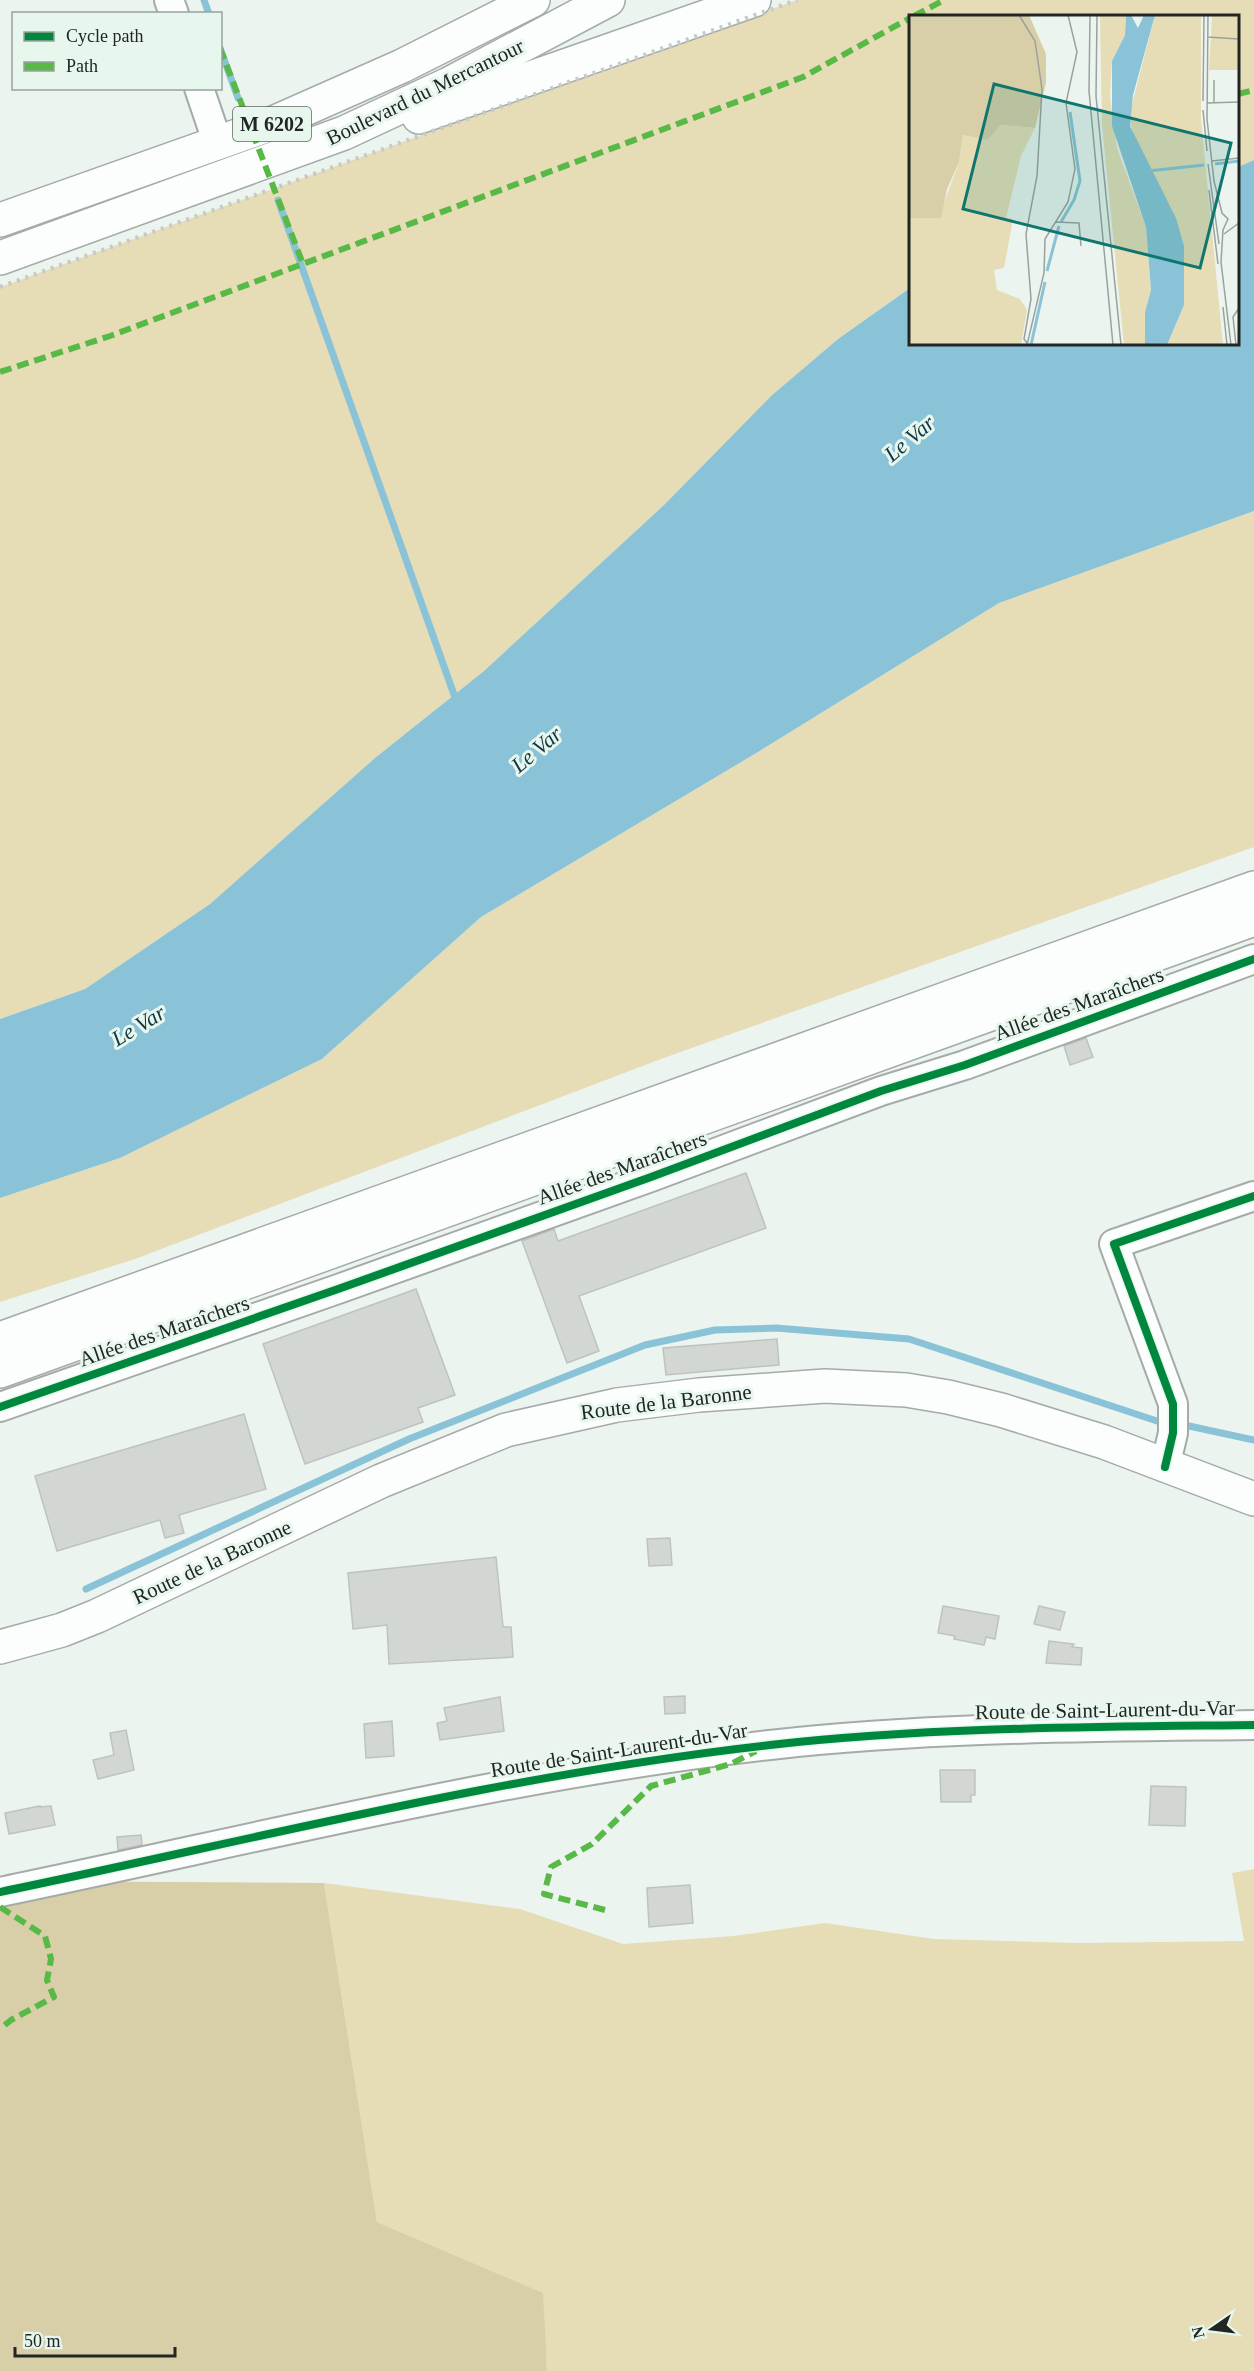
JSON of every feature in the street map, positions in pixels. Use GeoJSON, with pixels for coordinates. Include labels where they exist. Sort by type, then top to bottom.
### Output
{"type":"FeatureCollection","features":[{"type":"Feature","properties":{"kind":"main road","name":"Boulevard du Mercantour"},"geometry":{"type":"LineString","coordinates":[[0,220],[218,144],[330,99],[402,66],[533,0]]}},
{"type":"Feature","properties":{"kind":"main road","name":"Boulevard du Mercantour"},"geometry":{"type":"LineString","coordinates":[[0,258],[344,134],[449,84],[608,0]]}},
{"type":"Feature","properties":{"kind":"main road"},"geometry":{"type":"LineString","coordinates":[[344,134],[436,113],[754,0]]}},
{"type":"Feature","properties":{"kind":"main road"},"geometry":{"type":"LineString","coordinates":[[0,1339],[1254,888]]}},
{"type":"Feature","properties":{"kind":"main road"},"geometry":{"type":"LineString","coordinates":[[0,1371],[1254,919]]}},
{"type":"Feature","properties":{"kind":"main road","name":"Route de la Baronne"},"geometry":{"type":"LineString","coordinates":[[0,1647],[62,1630],[97,1616],[381,1481],[506,1430],[617,1405],[797,1386],[906,1390],[948,1397],[1001,1410],[1104,1442],[1254,1499]]}},
{"type":"Feature","properties":{"kind":"street"},"geometry":{"type":"LineString","coordinates":[[200,90],[218,144]]}},
{"type":"Feature","properties":{"kind":"street","name":"Allée des Maraîchers"},"geometry":{"type":"LineString","coordinates":[[0,1407],[341,1288],[651,1177],[881,1091],[965,1065],[1254,959]]}},
{"type":"Feature","properties":{"kind":"street"},"geometry":{"type":"LineString","coordinates":[[1165,1467],[1173,1433],[1173,1404],[1114,1244],[1254,1196]]}},
{"type":"Feature","properties":{"kind":"street","name":"Route de Saint-Laurent-du-Var"},"geometry":{"type":"LineString","coordinates":[[0,1892],[550,1776],[766,1745],[861,1736],[1086,1727],[1254,1725]]}},
{"type":"Feature","properties":{"kind":"shaded area"},"geometry":{"type":"Polygon","coordinates":[[[797,0],[1254,0],[1254,160],[1239,167],[1239,15],[909,15],[909,289],[838,339],[771,396],[664,505],[484,671],[375,758],[210,904],[85,989],[0,1019],[0,287],[797,0]]]}},
{"type":"Feature","properties":{"kind":"shaded area"},"geometry":{"type":"Polygon","coordinates":[[[1254,511],[1254,847],[661,1059],[135,1259],[0,1302],[0,1198],[120,1158],[322,1059],[481,917],[758,752],[999,603],[1254,511]]]}},
{"type":"Feature","properties":{"kind":"shaded area"},"geometry":{"type":"Polygon","coordinates":[[[1254,1869],[1254,2371],[547,2371],[542,2293],[377,2222],[324,1883],[520,1909],[623,1944],[734,1936],[825,1923],[934,1939],[1077,1943],[1244,1941],[1232,1873],[1254,1869]]]}},
{"type":"Feature","properties":{"kind":"shaded area"},"geometry":{"type":"Polygon","coordinates":[[[0,1881],[324,1883],[377,2222],[543,2293],[547,2371],[0,2371],[0,1881]]]}},
{"type":"Feature","properties":{"kind":"water","name":"Le Var"},"geometry":{"type":"Polygon","coordinates":[[[1254,160],[1254,511],[999,603],[758,752],[481,917],[322,1059],[120,1158],[0,1198],[0,1019],[85,989],[210,904],[375,758],[484,671],[664,505],[771,396],[838,339],[909,289],[909,345],[1239,345],[1239,167],[1254,160]]]}},
{"type":"Feature","properties":{"kind":"building"},"geometry":{"type":"Polygon","coordinates":[[[1086,1038],[1093,1057],[1070,1065],[1064,1046],[1086,1038]]]}},
{"type":"Feature","properties":{"kind":"building"},"geometry":{"type":"Polygon","coordinates":[[[746,1173],[766,1228],[579,1296],[599,1351],[567,1363],[522,1241],[554,1229],[558,1241],[746,1173]]]}},
{"type":"Feature","properties":{"kind":"building"},"geometry":{"type":"Polygon","coordinates":[[[416,1289],[455,1395],[418,1408],[423,1422],[305,1464],[263,1344],[416,1289]]]}},
{"type":"Feature","properties":{"kind":"building"},"geometry":{"type":"Polygon","coordinates":[[[777,1339],[779,1365],[666,1375],[663,1348],[777,1339]]]}},
{"type":"Feature","properties":{"kind":"building"},"geometry":{"type":"Polygon","coordinates":[[[244,1414],[266,1489],[179,1515],[184,1533],[165,1538],[160,1520],[57,1551],[35,1476],[244,1414]]]}},
{"type":"Feature","properties":{"kind":"building"},"geometry":{"type":"Polygon","coordinates":[[[670,1538],[672,1565],[649,1566],[647,1539],[670,1538]]]}},
{"type":"Feature","properties":{"kind":"building"},"geometry":{"type":"Polygon","coordinates":[[[496,1557],[503,1627],[511,1627],[513,1657],[389,1664],[387,1625],[353,1629],[348,1573],[496,1557]]]}},
{"type":"Feature","properties":{"kind":"building"},"geometry":{"type":"Polygon","coordinates":[[[943,1606],[999,1616],[995,1639],[986,1637],[984,1645],[938,1633],[943,1606]]]}},
{"type":"Feature","properties":{"kind":"building"},"geometry":{"type":"Polygon","coordinates":[[[1039,1606],[1065,1612],[1060,1630],[1034,1624],[1039,1606]]]}},
{"type":"Feature","properties":{"kind":"building"},"geometry":{"type":"Polygon","coordinates":[[[1049,1641],[1074,1644],[1072,1647],[1082,1648],[1081,1665],[1046,1663],[1049,1641]]]}},
{"type":"Feature","properties":{"kind":"building"},"geometry":{"type":"Polygon","coordinates":[[[685,1696],[685,1713],[665,1714],[664,1697],[685,1696]]]}},
{"type":"Feature","properties":{"kind":"building"},"geometry":{"type":"Polygon","coordinates":[[[500,1697],[504,1731],[440,1740],[437,1723],[447,1721],[444,1708],[500,1697]]]}},
{"type":"Feature","properties":{"kind":"building"},"geometry":{"type":"Polygon","coordinates":[[[392,1721],[394,1756],[366,1758],[364,1724],[392,1721]]]}},
{"type":"Feature","properties":{"kind":"building"},"geometry":{"type":"Polygon","coordinates":[[[126,1730],[134,1770],[98,1779],[93,1760],[114,1755],[110,1733],[126,1730]]]}},
{"type":"Feature","properties":{"kind":"building"},"geometry":{"type":"Polygon","coordinates":[[[940,1770],[975,1770],[975,1795],[971,1795],[971,1802],[941,1802],[940,1770]]]}},
{"type":"Feature","properties":{"kind":"building"},"geometry":{"type":"Polygon","coordinates":[[[1151,1786],[1186,1787],[1185,1826],[1149,1825],[1151,1786]]]}},
{"type":"Feature","properties":{"kind":"building"},"geometry":{"type":"Polygon","coordinates":[[[51,1806],[55,1825],[9,1834],[5,1813],[51,1806]]]}},
{"type":"Feature","properties":{"kind":"building"},"geometry":{"type":"Polygon","coordinates":[[[141,1835],[142,1845],[118,1850],[117,1837],[141,1835]]]}},
{"type":"Feature","properties":{"kind":"building"},"geometry":{"type":"Polygon","coordinates":[[[690,1885],[693,1923],[649,1927],[647,1888],[690,1885]]]}},
{"type":"Feature","properties":{"kind":"waterway"},"geometry":{"type":"LineString","coordinates":[[204,0],[208,12]]}},
{"type":"Feature","properties":{"kind":"waterway"},"geometry":{"type":"LineString","coordinates":[[222,54],[238,98]]}},
{"type":"Feature","properties":{"kind":"waterway"},"geometry":{"type":"LineString","coordinates":[[278,200],[457,703]]}},
{"type":"Feature","properties":{"kind":"waterway"},"geometry":{"type":"LineString","coordinates":[[86,1589],[409,1439],[645,1345],[715,1330],[776,1328],[909,1339],[1160,1422]]}},
{"type":"Feature","properties":{"kind":"waterway"},"geometry":{"type":"LineString","coordinates":[[1189,1426],[1254,1440]]}},
{"type":"Feature","properties":{"kind":"railway"},"geometry":{"type":"LineString","coordinates":[[0,287],[797,0]]}},
{"type":"Feature","properties":{"kind":"marked path"},"geometry":{"type":"LineString","coordinates":[[916,15],[944,0]]}},
{"type":"Feature","properties":{"kind":"marked path"},"geometry":{"type":"LineString","coordinates":[[0,372],[110,336],[803,77],[909,19]]}},
{"type":"Feature","properties":{"kind":"marked path"},"geometry":{"type":"LineString","coordinates":[[222,53],[303,264]]}},
{"type":"Feature","properties":{"kind":"marked path"},"geometry":{"type":"LineString","coordinates":[[1239,94],[1254,90]]}},
{"type":"Feature","properties":{"kind":"marked path"},"geometry":{"type":"LineString","coordinates":[[605,1910],[544,1894],[551,1867],[592,1844],[651,1786],[731,1764],[756,1751]]}},
{"type":"Feature","properties":{"kind":"marked path"},"geometry":{"type":"LineString","coordinates":[[0,1907],[45,1936],[51,1959],[47,1980],[54,1997],[11,2020],[0,2029]]}},
{"type":"Feature","properties":{"kind":"cycle path"},"geometry":{"type":"LineString","coordinates":[[0,1407],[341,1288],[651,1177],[881,1091],[965,1065],[1254,959]]}},
{"type":"Feature","properties":{"kind":"cycle path"},"geometry":{"type":"LineString","coordinates":[[1165,1467],[1173,1433],[1173,1404],[1114,1244],[1254,1196]]}},
{"type":"Feature","properties":{"kind":"cycle path"},"geometry":{"type":"LineString","coordinates":[[0,1892],[480,1790],[673,1757],[830,1739],[951,1731],[1254,1725]]}}]}
